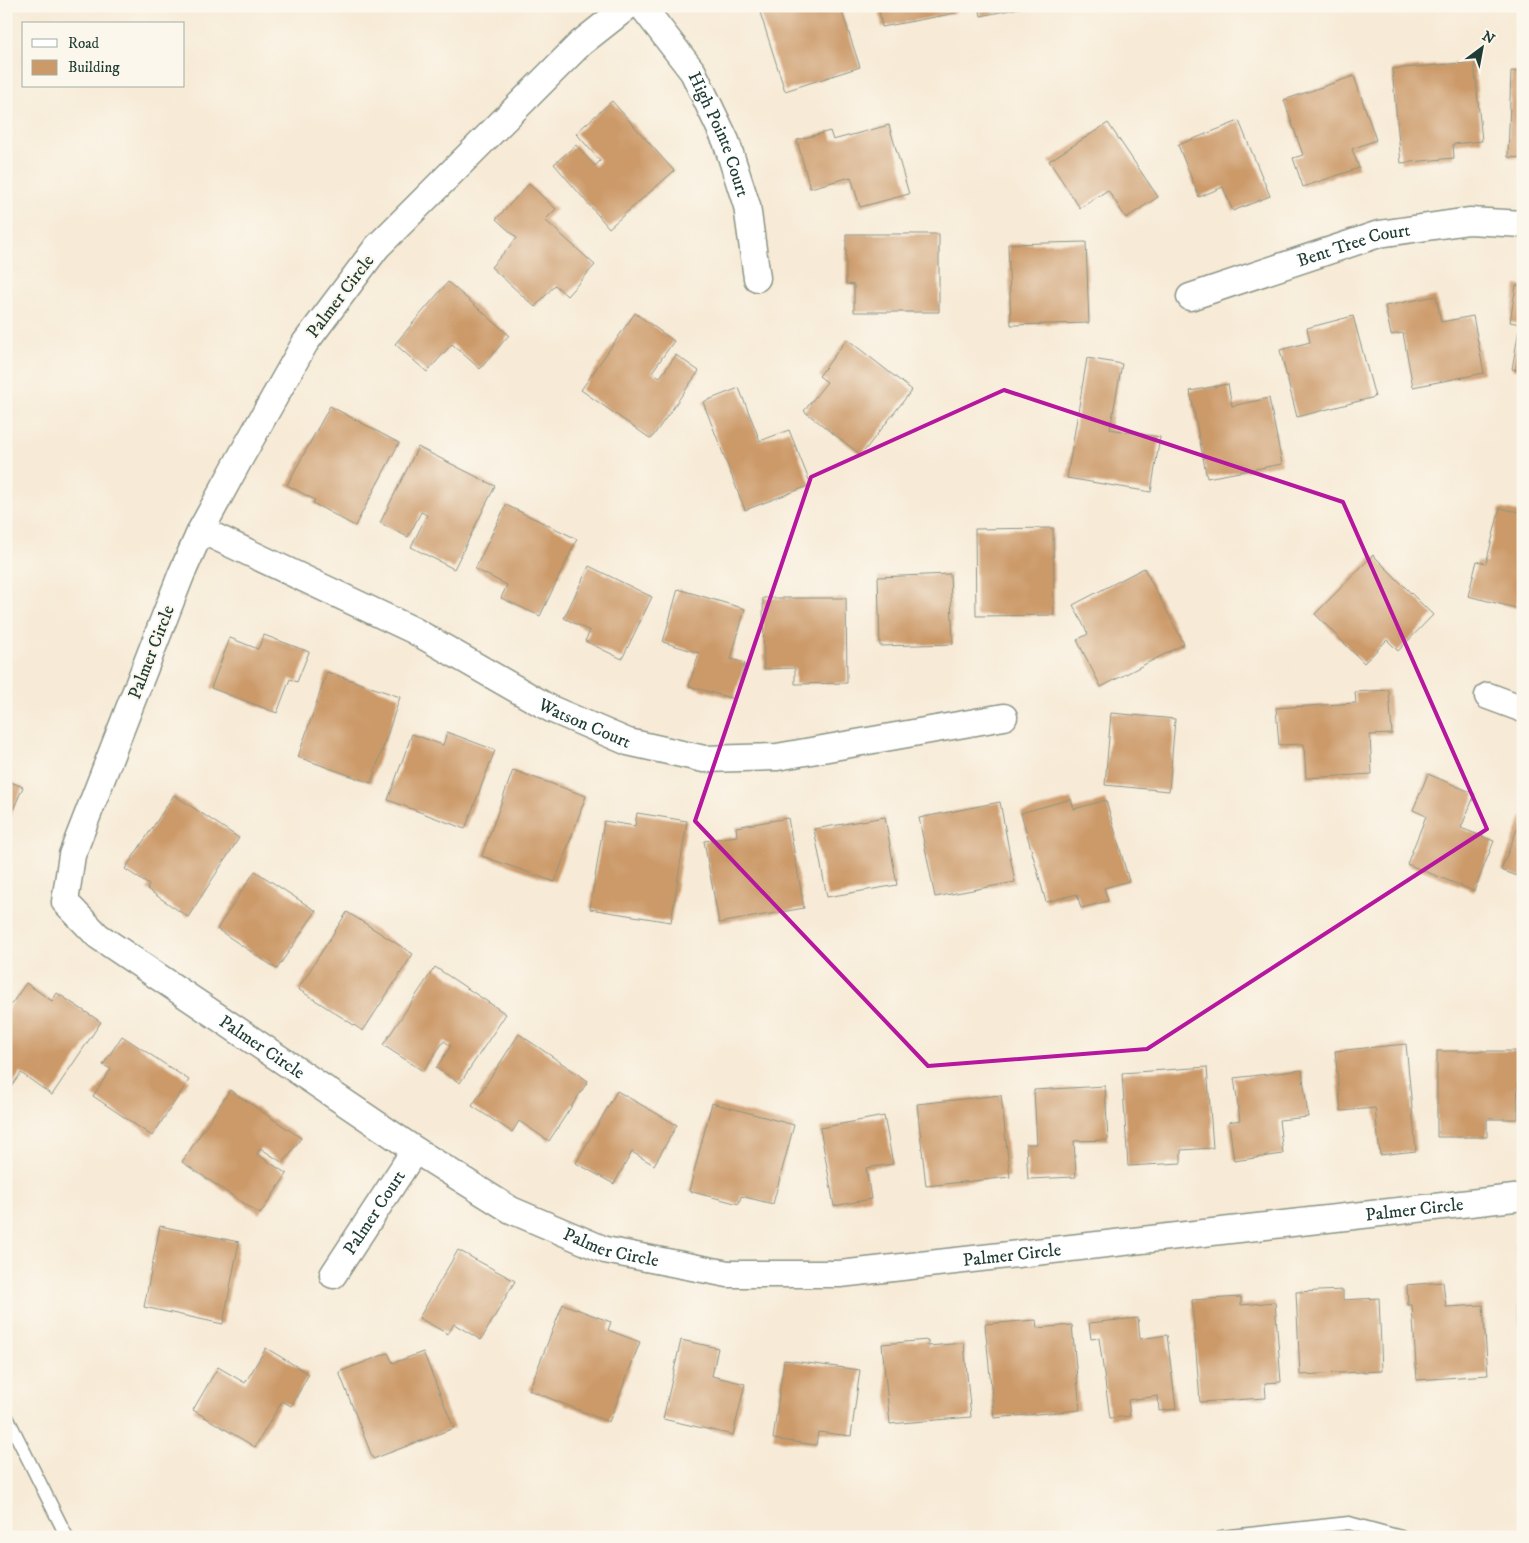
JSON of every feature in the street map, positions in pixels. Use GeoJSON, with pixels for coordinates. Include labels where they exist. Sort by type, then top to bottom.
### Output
{"type":"FeatureCollection","features":[{"type":"Feature","properties":{"kind":"street","name":"Palmer Circle"},"geometry":{"type":"LineString","coordinates":[[628,6],[581,43],[377,246],[305,343],[201,530],[181,575],[72,854],[65,902],[98,936],[415,1150],[511,1210],[605,1250],[728,1274],[840,1274],[1523,1197]]}},
{"type":"Feature","properties":{"kind":"street","name":"High Pointe Court"},"geometry":{"type":"LineString","coordinates":[[642,6],[693,72],[726,141],[747,206],[757,278]]}},
{"type":"Feature","properties":{"kind":"street","name":"Bent Tree Court"},"geometry":{"type":"LineString","coordinates":[[1190,297],[1379,234],[1470,221],[1523,224]]}},
{"type":"Feature","properties":{"kind":"street","name":"Watson Court"},"geometry":{"type":"LineString","coordinates":[[201,530],[413,630],[551,708],[628,742],[704,759],[776,757],[1004,717]]}},
{"type":"Feature","properties":{"kind":"street"},"geometry":{"type":"LineString","coordinates":[[1488,696],[1523,709]]}},
{"type":"Feature","properties":{"kind":"street","name":"Palmer Court"},"geometry":{"type":"LineString","coordinates":[[333,1275],[415,1150]]}},
{"type":"Feature","properties":{"kind":"lane"},"geometry":{"type":"LineString","coordinates":[[6,1415],[66,1537]]}},
{"type":"Feature","properties":{"kind":"lane"},"geometry":{"type":"LineString","coordinates":[[1222,1537],[1349,1522],[1401,1537]]}},
{"type":"Feature","properties":{"kind":"highlighted area"},"geometry":{"type":"Polygon","coordinates":[[[1004,390],[1343,502],[1487,829],[1147,1049],[928,1066],[695,821],[811,477],[1004,390]]]}},
{"type":"Feature","properties":{"kind":"building"},"geometry":{"type":"Polygon","coordinates":[[[758,6],[840,6],[860,67],[785,91],[758,6]]]}},
{"type":"Feature","properties":{"kind":"building"},"geometry":{"type":"Polygon","coordinates":[[[878,6],[954,6],[956,13],[882,27],[878,6]]]}},
{"type":"Feature","properties":{"kind":"building"},"geometry":{"type":"Polygon","coordinates":[[[979,6],[1024,6],[1024,7],[981,16],[979,6]]]}},
{"type":"Feature","properties":{"kind":"building"},"geometry":{"type":"Polygon","coordinates":[[[1474,62],[1482,141],[1453,144],[1454,158],[1401,163],[1392,69],[1474,62]]]}},
{"type":"Feature","properties":{"kind":"building"},"geometry":{"type":"Polygon","coordinates":[[[1511,71],[1523,72],[1523,158],[1508,157],[1511,71]]]}},
{"type":"Feature","properties":{"kind":"building"},"geometry":{"type":"Polygon","coordinates":[[[1354,76],[1376,140],[1352,149],[1359,168],[1303,187],[1293,158],[1303,155],[1284,100],[1354,76]]]}},
{"type":"Feature","properties":{"kind":"building"},"geometry":{"type":"Polygon","coordinates":[[[612,101],[674,171],[609,228],[554,164],[576,145],[595,166],[600,161],[576,133],[612,101]]]}},
{"type":"Feature","properties":{"kind":"building"},"geometry":{"type":"Polygon","coordinates":[[[1239,121],[1270,196],[1233,211],[1223,187],[1199,197],[1178,145],[1239,121]]]}},
{"type":"Feature","properties":{"kind":"building"},"geometry":{"type":"Polygon","coordinates":[[[1108,123],[1158,197],[1126,218],[1108,190],[1080,208],[1049,161],[1108,123]]]}},
{"type":"Feature","properties":{"kind":"building"},"geometry":{"type":"Polygon","coordinates":[[[889,125],[909,194],[860,207],[851,177],[810,188],[797,140],[830,131],[833,140],[889,125]]]}},
{"type":"Feature","properties":{"kind":"building"},"geometry":{"type":"Polygon","coordinates":[[[529,184],[556,209],[545,220],[595,265],[567,296],[555,285],[535,307],[491,267],[517,238],[496,219],[529,184]]]}},
{"type":"Feature","properties":{"kind":"building"},"geometry":{"type":"Polygon","coordinates":[[[846,234],[939,234],[939,312],[854,312],[854,285],[846,284],[846,234]]]}},
{"type":"Feature","properties":{"kind":"building"},"geometry":{"type":"Polygon","coordinates":[[[1086,242],[1089,323],[1011,325],[1008,244],[1086,242]]]}},
{"type":"Feature","properties":{"kind":"building"},"geometry":{"type":"Polygon","coordinates":[[[448,282],[509,335],[480,369],[452,344],[427,372],[395,344],[448,282]]]}},
{"type":"Feature","properties":{"kind":"building"},"geometry":{"type":"Polygon","coordinates":[[[1516,285],[1523,286],[1523,371],[1512,369],[1520,324],[1510,322],[1516,285]]]}},
{"type":"Feature","properties":{"kind":"building"},"geometry":{"type":"Polygon","coordinates":[[[1436,296],[1441,322],[1473,316],[1484,373],[1413,387],[1403,333],[1391,335],[1385,306],[1436,296]]]}},
{"type":"Feature","properties":{"kind":"building"},"geometry":{"type":"Polygon","coordinates":[[[635,313],[674,341],[652,372],[660,377],[676,355],[699,371],[651,439],[581,390],[635,313]]]}},
{"type":"Feature","properties":{"kind":"building"},"geometry":{"type":"Polygon","coordinates":[[[1353,316],[1375,397],[1297,417],[1280,350],[1310,342],[1307,328],[1353,316]]]}},
{"type":"Feature","properties":{"kind":"building"},"geometry":{"type":"Polygon","coordinates":[[[847,339],[912,390],[861,455],[804,411],[827,382],[819,376],[847,339]]]}},
{"type":"Feature","properties":{"kind":"building"},"geometry":{"type":"Polygon","coordinates":[[[1087,358],[1122,364],[1110,429],[1160,437],[1151,492],[1067,478],[1087,358]]]}},
{"type":"Feature","properties":{"kind":"building"},"geometry":{"type":"Polygon","coordinates":[[[1228,384],[1232,406],[1269,398],[1282,464],[1207,478],[1190,391],[1228,384]]]}},
{"type":"Feature","properties":{"kind":"building"},"geometry":{"type":"Polygon","coordinates":[[[739,388],[760,441],[789,430],[811,485],[745,510],[703,402],[739,388]]]}},
{"type":"Feature","properties":{"kind":"building"},"geometry":{"type":"Polygon","coordinates":[[[330,406],[399,443],[355,526],[313,503],[315,500],[287,485],[330,406]]]}},
{"type":"Feature","properties":{"kind":"building"},"geometry":{"type":"Polygon","coordinates":[[[418,447],[495,486],[454,569],[411,547],[427,515],[421,512],[408,537],[380,523],[418,447]]]}},
{"type":"Feature","properties":{"kind":"building"},"geometry":{"type":"Polygon","coordinates":[[[506,505],[577,539],[540,616],[501,598],[507,585],[475,569],[506,505]]]}},
{"type":"Feature","properties":{"kind":"building"},"geometry":{"type":"Polygon","coordinates":[[[1500,508],[1523,513],[1523,580],[1516,608],[1468,596],[1477,561],[1486,563],[1500,508]]]}},
{"type":"Feature","properties":{"kind":"building"},"geometry":{"type":"Polygon","coordinates":[[[1053,528],[1054,615],[976,616],[975,529],[1053,528]]]}},
{"type":"Feature","properties":{"kind":"building"},"geometry":{"type":"Polygon","coordinates":[[[1373,555],[1433,615],[1398,651],[1387,640],[1364,663],[1315,614],[1373,555]]]}},
{"type":"Feature","properties":{"kind":"building"},"geometry":{"type":"Polygon","coordinates":[[[589,566],[652,597],[622,659],[585,641],[590,631],[564,618],[589,566]]]}},
{"type":"Feature","properties":{"kind":"building"},"geometry":{"type":"Polygon","coordinates":[[[1144,568],[1184,644],[1101,687],[1077,640],[1088,634],[1073,605],[1144,568]]]}},
{"type":"Feature","properties":{"kind":"building"},"geometry":{"type":"Polygon","coordinates":[[[950,574],[953,644],[880,646],[878,577],[950,574]]]}},
{"type":"Feature","properties":{"kind":"building"},"geometry":{"type":"Polygon","coordinates":[[[678,589],[745,609],[731,659],[745,663],[734,699],[689,686],[699,653],[663,642],[678,589]]]}},
{"type":"Feature","properties":{"kind":"building"},"geometry":{"type":"Polygon","coordinates":[[[763,598],[846,598],[847,683],[795,684],[795,668],[764,669],[763,598]]]}},
{"type":"Feature","properties":{"kind":"building"},"geometry":{"type":"Polygon","coordinates":[[[264,635],[309,652],[297,682],[290,679],[277,713],[211,688],[230,638],[258,649],[264,635]]]}},
{"type":"Feature","properties":{"kind":"building"},"geometry":{"type":"Polygon","coordinates":[[[327,672],[400,697],[371,783],[298,757],[327,672]]]}},
{"type":"Feature","properties":{"kind":"building"},"geometry":{"type":"Polygon","coordinates":[[[1389,690],[1392,734],[1370,735],[1372,774],[1306,778],[1304,744],[1279,745],[1276,708],[1356,703],[1355,692],[1389,690]]]}},
{"type":"Feature","properties":{"kind":"building"},"geometry":{"type":"Polygon","coordinates":[[[1111,713],[1175,719],[1169,791],[1105,785],[1111,713]]]}},
{"type":"Feature","properties":{"kind":"building"},"geometry":{"type":"Polygon","coordinates":[[[447,732],[495,750],[465,829],[388,800],[412,734],[443,745],[447,732]]]}},
{"type":"Feature","properties":{"kind":"building"},"geometry":{"type":"Polygon","coordinates":[[[513,770],[586,796],[555,882],[482,856],[513,770]]]}},
{"type":"Feature","properties":{"kind":"building"},"geometry":{"type":"Polygon","coordinates":[[[1428,774],[1475,794],[1461,828],[1494,841],[1474,891],[1407,864],[1426,816],[1413,810],[1428,774]]]}},
{"type":"Feature","properties":{"kind":"building"},"geometry":{"type":"Polygon","coordinates":[[[6,780],[23,787],[6,826],[6,780]]]}},
{"type":"Feature","properties":{"kind":"building"},"geometry":{"type":"Polygon","coordinates":[[[174,795],[239,838],[188,917],[147,889],[149,885],[125,869],[174,795]]]}},
{"type":"Feature","properties":{"kind":"building"},"geometry":{"type":"Polygon","coordinates":[[[1071,799],[1074,809],[1106,800],[1129,881],[1104,888],[1108,901],[1081,908],[1077,894],[1046,902],[1021,813],[1071,799]]]}},
{"type":"Feature","properties":{"kind":"building"},"geometry":{"type":"Polygon","coordinates":[[[1000,802],[1015,882],[935,897],[919,818],[1000,802]]]}},
{"type":"Feature","properties":{"kind":"building"},"geometry":{"type":"Polygon","coordinates":[[[637,813],[687,821],[671,922],[590,909],[604,821],[635,826],[637,813]]]}},
{"type":"Feature","properties":{"kind":"building"},"geometry":{"type":"Polygon","coordinates":[[[1523,814],[1523,878],[1501,870],[1523,814]]]}},
{"type":"Feature","properties":{"kind":"building"},"geometry":{"type":"Polygon","coordinates":[[[885,817],[897,885],[827,897],[814,829],[885,817]]]}},
{"type":"Feature","properties":{"kind":"building"},"geometry":{"type":"Polygon","coordinates":[[[788,818],[804,908],[719,923],[704,841],[737,836],[736,827],[788,818]]]}},
{"type":"Feature","properties":{"kind":"building"},"geometry":{"type":"Polygon","coordinates":[[[255,871],[316,911],[277,969],[217,929],[255,871]]]}},
{"type":"Feature","properties":{"kind":"building"},"geometry":{"type":"Polygon","coordinates":[[[347,912],[413,954],[363,1031],[298,989],[347,912]]]}},
{"type":"Feature","properties":{"kind":"building"},"geometry":{"type":"Polygon","coordinates":[[[435,967],[506,1014],[460,1083],[436,1068],[451,1046],[444,1041],[423,1071],[383,1045],[435,967]]]}},
{"type":"Feature","properties":{"kind":"building"},"geometry":{"type":"Polygon","coordinates":[[[26,983],[52,1001],[57,993],[101,1022],[52,1095],[21,1073],[9,1090],[6,1088],[6,1012],[26,983]]]}},
{"type":"Feature","properties":{"kind":"building"},"geometry":{"type":"Polygon","coordinates":[[[519,1034],[588,1081],[549,1141],[519,1121],[512,1132],[472,1106],[519,1034]]]}},
{"type":"Feature","properties":{"kind":"building"},"geometry":{"type":"Polygon","coordinates":[[[122,1036],[189,1080],[152,1136],[93,1096],[111,1069],[103,1065],[122,1036]]]}},
{"type":"Feature","properties":{"kind":"building"},"geometry":{"type":"Polygon","coordinates":[[[1406,1044],[1416,1151],[1380,1155],[1375,1108],[1341,1111],[1335,1051],[1406,1044]]]}},
{"type":"Feature","properties":{"kind":"building"},"geometry":{"type":"Polygon","coordinates":[[[1437,1051],[1517,1051],[1518,1119],[1487,1119],[1487,1137],[1437,1137],[1437,1051]]]}},
{"type":"Feature","properties":{"kind":"building"},"geometry":{"type":"Polygon","coordinates":[[[1207,1067],[1213,1148],[1181,1150],[1181,1163],[1128,1166],[1122,1073],[1207,1067]]]}},
{"type":"Feature","properties":{"kind":"building"},"geometry":{"type":"Polygon","coordinates":[[[1302,1070],[1308,1117],[1279,1120],[1283,1154],[1234,1161],[1229,1122],[1240,1120],[1234,1078],[1302,1070]]]}},
{"type":"Feature","properties":{"kind":"building"},"geometry":{"type":"Polygon","coordinates":[[[1105,1086],[1108,1140],[1074,1141],[1076,1177],[1028,1179],[1026,1144],[1037,1144],[1034,1090],[1105,1086]]]}},
{"type":"Feature","properties":{"kind":"building"},"geometry":{"type":"Polygon","coordinates":[[[230,1090],[301,1138],[283,1163],[260,1148],[257,1154],[287,1174],[260,1214],[182,1162],[230,1090]]]}},
{"type":"Feature","properties":{"kind":"building"},"geometry":{"type":"Polygon","coordinates":[[[617,1091],[677,1125],[654,1165],[632,1152],[614,1184],[576,1163],[617,1091]]]}},
{"type":"Feature","properties":{"kind":"building"},"geometry":{"type":"Polygon","coordinates":[[[1001,1095],[1010,1177],[926,1186],[917,1104],[1001,1095]]]}},
{"type":"Feature","properties":{"kind":"building"},"geometry":{"type":"Polygon","coordinates":[[[712,1103],[794,1125],[773,1204],[741,1196],[739,1204],[689,1191],[712,1103]]]}},
{"type":"Feature","properties":{"kind":"building"},"geometry":{"type":"Polygon","coordinates":[[[884,1116],[893,1164],[866,1168],[871,1199],[834,1206],[820,1128],[884,1116]]]}},
{"type":"Feature","properties":{"kind":"building"},"geometry":{"type":"Polygon","coordinates":[[[160,1226],[239,1242],[223,1324],[144,1307],[160,1226]]]}},
{"type":"Feature","properties":{"kind":"building"},"geometry":{"type":"Polygon","coordinates":[[[1517,1246],[1523,1246],[1523,1331],[1520,1331],[1517,1246]]]}},
{"type":"Feature","properties":{"kind":"building"},"geometry":{"type":"Polygon","coordinates":[[[458,1250],[515,1281],[481,1340],[454,1324],[448,1334],[419,1318],[458,1250]]]}},
{"type":"Feature","properties":{"kind":"building"},"geometry":{"type":"Polygon","coordinates":[[[1443,1282],[1446,1307],[1483,1305],[1488,1375],[1417,1380],[1412,1305],[1408,1305],[1407,1285],[1443,1282]]]}},
{"type":"Feature","properties":{"kind":"building"},"geometry":{"type":"Polygon","coordinates":[[[1343,1290],[1343,1300],[1379,1298],[1382,1371],[1300,1375],[1296,1292],[1343,1290]]]}},
{"type":"Feature","properties":{"kind":"building"},"geometry":{"type":"Polygon","coordinates":[[[1241,1297],[1241,1305],[1275,1302],[1281,1382],[1265,1383],[1266,1398],[1200,1402],[1192,1300],[1241,1297]]]}},
{"type":"Feature","properties":{"kind":"building"},"geometry":{"type":"Polygon","coordinates":[[[563,1304],[611,1322],[608,1330],[640,1342],[609,1422],[529,1390],[563,1304]]]}},
{"type":"Feature","properties":{"kind":"building"},"geometry":{"type":"Polygon","coordinates":[[[1138,1318],[1140,1339],[1167,1335],[1176,1409],[1159,1411],[1158,1396],[1128,1400],[1130,1416],[1110,1418],[1099,1338],[1091,1339],[1089,1323],[1138,1318]]]}},
{"type":"Feature","properties":{"kind":"building"},"geometry":{"type":"Polygon","coordinates":[[[1036,1320],[1037,1328],[1072,1325],[1080,1410],[994,1418],[985,1324],[1036,1320]]]}},
{"type":"Feature","properties":{"kind":"building"},"geometry":{"type":"Polygon","coordinates":[[[681,1340],[718,1348],[712,1376],[745,1384],[733,1435],[663,1419],[681,1340]]]}},
{"type":"Feature","properties":{"kind":"building"},"geometry":{"type":"Polygon","coordinates":[[[928,1340],[928,1346],[964,1343],[971,1417],[890,1424],[882,1344],[928,1340]]]}},
{"type":"Feature","properties":{"kind":"building"},"geometry":{"type":"Polygon","coordinates":[[[266,1348],[309,1374],[291,1406],[282,1401],[255,1447],[193,1410],[218,1367],[245,1383],[266,1348]]]}},
{"type":"Feature","properties":{"kind":"building"},"geometry":{"type":"Polygon","coordinates":[[[423,1352],[454,1428],[373,1459],[339,1372],[388,1353],[393,1363],[423,1352]]]}},
{"type":"Feature","properties":{"kind":"building"},"geometry":{"type":"Polygon","coordinates":[[[784,1360],[860,1370],[851,1436],[818,1432],[816,1445],[773,1439],[784,1360]]]}},
{"type":"Feature","properties":{"kind":"building"},"geometry":{"type":"Polygon","coordinates":[[[1523,1409],[1523,1422],[1516,1415],[1523,1409]]]}}]}
